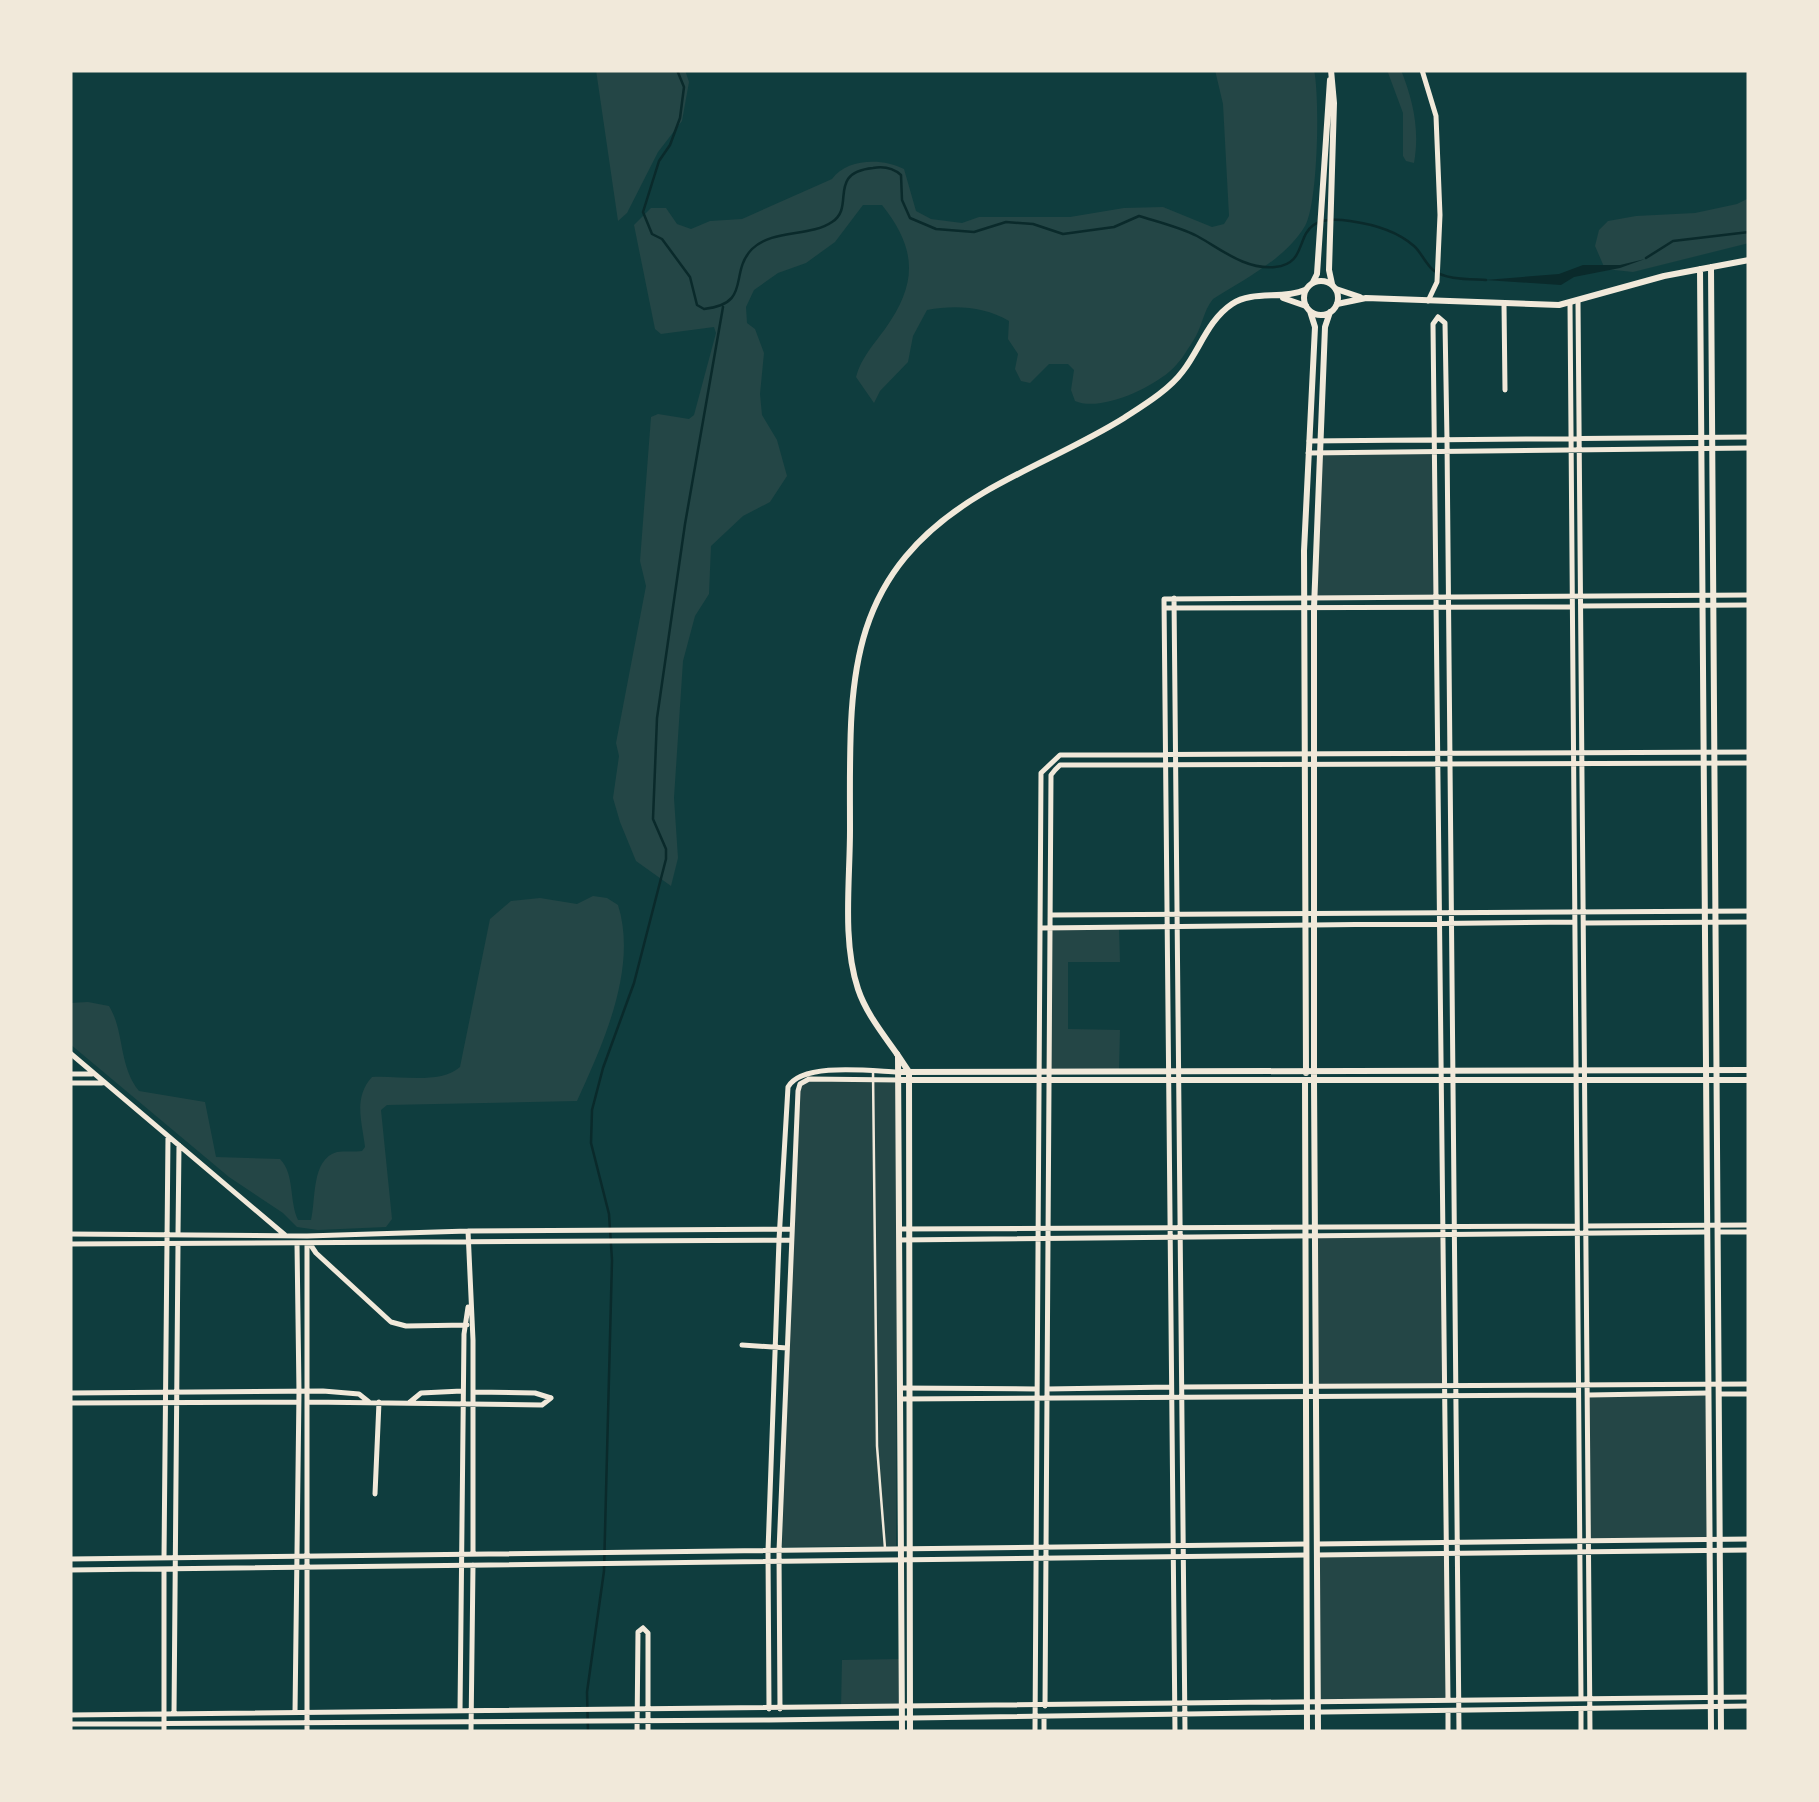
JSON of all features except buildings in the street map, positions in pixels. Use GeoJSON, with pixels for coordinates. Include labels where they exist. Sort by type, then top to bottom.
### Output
{"type":"FeatureCollection","features":[{"type":"Feature","properties":{"kind":"street"},"geometry":{"type":"LineString","coordinates":[[902,1732],[906,1716],[911,1399],[909,1076],[858,990],[850,938],[851,693],[859,648],[877,600],[925,534],[1035,464],[1122,419],[1155,396],[1183,371],[1212,323],[1229,305],[1244,298],[1306,290],[1313,282],[1331,70]]}},
{"type":"Feature","properties":{"kind":"street"},"geometry":{"type":"LineString","coordinates":[[1331,70],[1329,257],[1338,304]]}},
{"type":"Feature","properties":{"kind":"street"},"geometry":{"type":"LineString","coordinates":[[1422,70],[1436,116],[1438,265],[1437,282],[1428,301]]}},
{"type":"Feature","properties":{"kind":"street"},"geometry":{"type":"LineString","coordinates":[[1277,296],[1321,315],[1338,304],[1366,298],[1574,303],[1700,268],[1749,260]]}},
{"type":"Feature","properties":{"kind":"street"},"geometry":{"type":"LineString","coordinates":[[1709,753],[1702,595],[1710,267]]}},
{"type":"Feature","properties":{"kind":"street"},"geometry":{"type":"LineString","coordinates":[[1700,268],[1705,437]]}},
{"type":"Feature","properties":{"kind":"street"},"geometry":{"type":"LineString","coordinates":[[1313,282],[1322,280],[1366,298]]}},
{"type":"Feature","properties":{"kind":"street"},"geometry":{"type":"LineString","coordinates":[[1306,290],[1315,326],[1304,598],[1303,766],[1310,1071],[1304,1232],[1307,1732]]}},
{"type":"Feature","properties":{"kind":"street"},"geometry":{"type":"LineString","coordinates":[[1574,303],[1570,355],[1570,528],[1581,1732]]}},
{"type":"Feature","properties":{"kind":"street"},"geometry":{"type":"LineString","coordinates":[[1574,303],[1582,703],[1590,1732]]}},
{"type":"Feature","properties":{"kind":"street"},"geometry":{"type":"LineString","coordinates":[[1504,304],[1505,390]]}},
{"type":"Feature","properties":{"kind":"street"},"geometry":{"type":"LineString","coordinates":[[1310,1071],[1315,924],[1314,608],[1325,327],[1330,312]]}},
{"type":"Feature","properties":{"kind":"street"},"geometry":{"type":"LineString","coordinates":[[1448,1732],[1433,324],[1438,317],[1445,323],[1447,440],[1459,1732]]}},
{"type":"Feature","properties":{"kind":"street"},"geometry":{"type":"LineString","coordinates":[[1570,355],[1578,356]]}},
{"type":"Feature","properties":{"kind":"street"},"geometry":{"type":"LineString","coordinates":[[1570,375],[1578,376]]}},
{"type":"Feature","properties":{"kind":"street"},"geometry":{"type":"LineString","coordinates":[[1312,383],[1322,384]]}},
{"type":"Feature","properties":{"kind":"street"},"geometry":{"type":"LineString","coordinates":[[1311,401],[1322,401]]}},
{"type":"Feature","properties":{"kind":"street"},"geometry":{"type":"LineString","coordinates":[[1309,441],[1749,437]]}},
{"type":"Feature","properties":{"kind":"street"},"geometry":{"type":"LineString","coordinates":[[1705,448],[1712,595],[1706,911],[1712,1732]]}},
{"type":"Feature","properties":{"kind":"street"},"geometry":{"type":"LineString","coordinates":[[1308,453],[1749,448]]}},
{"type":"Feature","properties":{"kind":"street"},"geometry":{"type":"LineString","coordinates":[[1570,528],[1580,528]]}},
{"type":"Feature","properties":{"kind":"street"},"geometry":{"type":"LineString","coordinates":[[1175,1732],[1164,598],[1749,595]]}},
{"type":"Feature","properties":{"kind":"street"},"geometry":{"type":"LineString","coordinates":[[1644,606],[1645,596]]}},
{"type":"Feature","properties":{"kind":"street"},"geometry":{"type":"LineString","coordinates":[[1174,598],[1185,1732]]}},
{"type":"Feature","properties":{"kind":"street"},"geometry":{"type":"LineString","coordinates":[[1164,608],[1749,605]]}},
{"type":"Feature","properties":{"kind":"street"},"geometry":{"type":"LineString","coordinates":[[1572,662],[1581,662]]}},
{"type":"Feature","properties":{"kind":"street"},"geometry":{"type":"LineString","coordinates":[[1304,682],[1314,682]]}},
{"type":"Feature","properties":{"kind":"street"},"geometry":{"type":"LineString","coordinates":[[1438,698],[1448,698]]}},
{"type":"Feature","properties":{"kind":"street"},"geometry":{"type":"LineString","coordinates":[[1572,703],[1582,703]]}},
{"type":"Feature","properties":{"kind":"street"},"geometry":{"type":"LineString","coordinates":[[1304,715],[1314,714]]}},
{"type":"Feature","properties":{"kind":"street"},"geometry":{"type":"LineString","coordinates":[[1044,1732],[1051,775],[1060,755],[1749,752]]}},
{"type":"Feature","properties":{"kind":"street"},"geometry":{"type":"LineString","coordinates":[[1394,754],[1394,765]]}},
{"type":"Feature","properties":{"kind":"street"},"geometry":{"type":"LineString","coordinates":[[1517,754],[1517,764]]}},
{"type":"Feature","properties":{"kind":"street"},"geometry":{"type":"LineString","coordinates":[[1637,763],[1638,754]]}},
{"type":"Feature","properties":{"kind":"street"},"geometry":{"type":"LineString","coordinates":[[1356,755],[1357,765]]}},
{"type":"Feature","properties":{"kind":"street"},"geometry":{"type":"LineString","coordinates":[[1088,756],[1088,766]]}},
{"type":"Feature","properties":{"kind":"street"},"geometry":{"type":"LineString","coordinates":[[1121,756],[1122,766]]}},
{"type":"Feature","properties":{"kind":"street"},"geometry":{"type":"LineString","coordinates":[[1220,756],[1221,766]]}},
{"type":"Feature","properties":{"kind":"street"},"geometry":{"type":"LineString","coordinates":[[1709,763],[1716,922],[1721,1732]]}},
{"type":"Feature","properties":{"kind":"street"},"geometry":{"type":"LineString","coordinates":[[1035,1732],[1041,774],[1060,766],[1749,763]]}},
{"type":"Feature","properties":{"kind":"street"},"geometry":{"type":"LineString","coordinates":[[1304,828],[1314,827]]}},
{"type":"Feature","properties":{"kind":"street"},"geometry":{"type":"LineString","coordinates":[[1573,842],[1583,842]]}},
{"type":"Feature","properties":{"kind":"street"},"geometry":{"type":"LineString","coordinates":[[1304,864],[1314,864]]}},
{"type":"Feature","properties":{"kind":"street"},"geometry":{"type":"LineString","coordinates":[[1042,915],[1749,911]]}},
{"type":"Feature","properties":{"kind":"street"},"geometry":{"type":"LineString","coordinates":[[1503,912],[1504,922]]}},
{"type":"Feature","properties":{"kind":"street"},"geometry":{"type":"LineString","coordinates":[[1361,913],[1361,924]]}},
{"type":"Feature","properties":{"kind":"street"},"geometry":{"type":"LineString","coordinates":[[1396,913],[1396,923]]}},
{"type":"Feature","properties":{"kind":"street"},"geometry":{"type":"LineString","coordinates":[[1042,928],[1749,922]]}},
{"type":"Feature","properties":{"kind":"street"},"geometry":{"type":"LineString","coordinates":[[70,1053],[294,1241]]}},
{"type":"Feature","properties":{"kind":"street"},"geometry":{"type":"LineString","coordinates":[[897,1054],[906,1549]]}},
{"type":"Feature","properties":{"kind":"street"},"geometry":{"type":"LineString","coordinates":[[769,1732],[768,1551],[775,1348],[788,1091],[793,1080],[808,1072],[909,1076],[1453,1070],[1586,1075],[1706,1070],[1749,1080]]}},
{"type":"Feature","properties":{"kind":"street"},"geometry":{"type":"LineString","coordinates":[[1586,1075],[1706,1080],[1749,1070]]}},
{"type":"Feature","properties":{"kind":"street"},"geometry":{"type":"LineString","coordinates":[[70,1074],[94,1074]]}},
{"type":"Feature","properties":{"kind":"street"},"geometry":{"type":"LineString","coordinates":[[780,1732],[779,1551],[800,1084],[809,1079],[873,1075]]}},
{"type":"Feature","properties":{"kind":"street"},"geometry":{"type":"LineString","coordinates":[[909,1076],[1040,1082],[1179,1082],[1575,1075]]}},
{"type":"Feature","properties":{"kind":"street"},"geometry":{"type":"LineString","coordinates":[[1310,1081],[1316,1227],[1318,1732]]}},
{"type":"Feature","properties":{"kind":"street"},"geometry":{"type":"LineString","coordinates":[[70,1083],[106,1083]]}},
{"type":"Feature","properties":{"kind":"street"},"geometry":{"type":"LineString","coordinates":[[164,1728],[168,1136]]}},
{"type":"Feature","properties":{"kind":"street"},"geometry":{"type":"LineString","coordinates":[[175,1728],[179,1145]]}},
{"type":"Feature","properties":{"kind":"street"},"geometry":{"type":"LineString","coordinates":[[900,1240],[1170,1238],[1304,1232],[1316,1227],[1444,1228],[1455,1232]]}},
{"type":"Feature","properties":{"kind":"street"},"geometry":{"type":"LineString","coordinates":[[70,1244],[294,1241],[468,1231],[791,1228]]}},
{"type":"Feature","properties":{"kind":"street"},"geometry":{"type":"LineString","coordinates":[[900,1229],[1180,1228],[1304,1232],[1316,1236],[1444,1236],[1455,1232],[1749,1228]]}},
{"type":"Feature","properties":{"kind":"street"},"geometry":{"type":"LineString","coordinates":[[460,1732],[463,1391],[470,1299],[468,1231]]}},
{"type":"Feature","properties":{"kind":"street"},"geometry":{"type":"LineString","coordinates":[[70,1234],[286,1236]]}},
{"type":"Feature","properties":{"kind":"street"},"geometry":{"type":"LineString","coordinates":[[309,1240],[790,1240]]}},
{"type":"Feature","properties":{"kind":"street"},"geometry":{"type":"LineString","coordinates":[[309,1240],[316,1254],[392,1322],[406,1326],[469,1325]]}},
{"type":"Feature","properties":{"kind":"street"},"geometry":{"type":"LineString","coordinates":[[306,1732],[309,1240]]}},
{"type":"Feature","properties":{"kind":"street"},"geometry":{"type":"LineString","coordinates":[[294,1241],[299,1392],[295,1732]]}},
{"type":"Feature","properties":{"kind":"street"},"geometry":{"type":"LineString","coordinates":[[469,1325],[473,1392],[470,1732]]}},
{"type":"Feature","properties":{"kind":"street"},"geometry":{"type":"LineString","coordinates":[[742,1345],[787,1348]]}},
{"type":"Feature","properties":{"kind":"street"},"geometry":{"type":"LineString","coordinates":[[901,1388],[1589,1384],[1719,1389],[1749,1384]]}},
{"type":"Feature","properties":{"kind":"street"},"geometry":{"type":"LineString","coordinates":[[901,1399],[1589,1395],[1709,1389]]}},
{"type":"Feature","properties":{"kind":"street"},"geometry":{"type":"LineString","coordinates":[[1719,1389],[1749,1394]]}},
{"type":"Feature","properties":{"kind":"street"},"geometry":{"type":"LineString","coordinates":[[70,1402],[542,1405],[552,1398],[535,1393],[463,1391],[420,1393],[410,1402]]}},
{"type":"Feature","properties":{"kind":"street"},"geometry":{"type":"LineString","coordinates":[[70,1394],[308,1392],[359,1394],[369,1402]]}},
{"type":"Feature","properties":{"kind":"street"},"geometry":{"type":"LineString","coordinates":[[375,1494],[379,1402]]}},
{"type":"Feature","properties":{"kind":"street"},"geometry":{"type":"LineString","coordinates":[[70,1559],[1749,1539]]}},
{"type":"Feature","properties":{"kind":"street"},"geometry":{"type":"LineString","coordinates":[[70,1570],[1749,1550]]}},
{"type":"Feature","properties":{"kind":"street"},"geometry":{"type":"LineString","coordinates":[[648,1552],[649,1562]]}},
{"type":"Feature","properties":{"kind":"street"},"geometry":{"type":"LineString","coordinates":[[296,1616],[306,1616]]}},
{"type":"Feature","properties":{"kind":"street"},"geometry":{"type":"LineString","coordinates":[[462,1620],[472,1620]]}},
{"type":"Feature","properties":{"kind":"street"},"geometry":{"type":"LineString","coordinates":[[637,1732],[639,1628],[648,1633],[648,1732]]}},
{"type":"Feature","properties":{"kind":"street"},"geometry":{"type":"LineString","coordinates":[[768,1636],[780,1636]]}},
{"type":"Feature","properties":{"kind":"street"},"geometry":{"type":"LineString","coordinates":[[1721,1702],[1749,1697]]}},
{"type":"Feature","properties":{"kind":"street"},"geometry":{"type":"LineString","coordinates":[[70,1715],[1580,1699],[1749,1706]]}},
{"type":"Feature","properties":{"kind":"street"},"geometry":{"type":"LineString","coordinates":[[70,1724],[175,1728],[470,1720],[1460,1712],[1711,1702]]}},
{"type":"Feature","properties":{"kind":"street"},"geometry":{"type":"LineString","coordinates":[[906,1716],[910,1732]]}},
{"type":"Feature","properties":{"kind":"lane"},"geometry":{"type":"LineString","coordinates":[[873,1075],[877,1446],[885,1549]]}},
{"type":"Feature","properties":{"kind":"shaded area"},"geometry":{"type":"Polygon","coordinates":[[[596,70],[685,70],[689,82],[682,121],[658,152],[627,213],[618,221],[596,70]]]}},
{"type":"Feature","properties":{"kind":"shaded area"},"geometry":{"type":"Polygon","coordinates":[[[1215,70],[1314,70],[1317,150],[1309,214],[1287,249],[1213,299],[1179,362],[1137,392],[1097,404],[1075,401],[1071,390],[1074,370],[1068,364],[1049,364],[1030,383],[1021,381],[1015,369],[1018,354],[1008,339],[1009,321],[979,310],[948,308],[927,310],[913,336],[908,362],[880,391],[874,403],[856,377],[864,357],[896,312],[908,281],[909,266],[902,236],[882,205],[863,205],[835,242],[806,263],[778,273],[754,290],[746,307],[747,323],[755,329],[764,353],[762,415],[777,440],[787,476],[770,502],[743,516],[711,546],[709,594],[695,616],[683,661],[674,798],[678,858],[671,886],[636,861],[620,822],[613,798],[619,756],[616,743],[646,586],[640,561],[651,417],[658,414],[689,419],[694,415],[716,333],[714,327],[661,334],[655,329],[634,225],[651,208],[666,208],[677,224],[691,229],[710,221],[742,219],[832,179],[847,167],[866,162],[904,169],[916,211],[931,219],[962,223],[979,217],[1070,217],[1124,208],[1163,207],[1212,227],[1224,224],[1229,216],[1223,104],[1215,70]]]}},
{"type":"Feature","properties":{"kind":"shaded area"},"geometry":{"type":"Polygon","coordinates":[[[1387,70],[1401,70],[1409,93],[1416,127],[1414,163],[1403,156],[1403,113],[1387,70]]]}},
{"type":"Feature","properties":{"kind":"shaded area"},"geometry":{"type":"Polygon","coordinates":[[[1749,198],[1749,243],[1633,272],[1605,269],[1595,246],[1599,230],[1608,221],[1695,213],[1749,198]]]}},
{"type":"Feature","properties":{"kind":"shaded area"},"geometry":{"type":"Polygon","coordinates":[[[1645,259],[1574,277],[1561,285],[1485,280],[1559,274],[1583,265],[1620,265],[1645,259]]]}},
{"type":"Feature","properties":{"kind":"shaded area"},"geometry":{"type":"Polygon","coordinates":[[[1435,450],[1437,598],[1315,598],[1320,453],[1435,450]]]}},
{"type":"Feature","properties":{"kind":"shaded area"},"geometry":{"type":"Polygon","coordinates":[[[593,896],[618,905],[624,954],[607,1031],[577,1101],[387,1105],[381,1110],[392,1219],[386,1227],[297,1227],[229,1177],[70,1044],[70,1003],[109,1006],[128,1070],[139,1091],[205,1102],[216,1157],[280,1159],[288,1172],[298,1220],[311,1220],[316,1181],[323,1163],[337,1152],[362,1151],[365,1147],[361,1102],[372,1077],[430,1078],[460,1067],[490,919],[511,901],[540,898],[577,904],[593,896]]]}},
{"type":"Feature","properties":{"kind":"shaded area"},"geometry":{"type":"Polygon","coordinates":[[[1119,927],[1120,962],[1068,962],[1068,1029],[1120,1030],[1119,1071],[1049,1072],[1051,928],[1119,927]]]}},
{"type":"Feature","properties":{"kind":"shaded area"},"geometry":{"type":"Polygon","coordinates":[[[810,1079],[898,1082],[896,1546],[782,1547],[799,1088],[810,1079]]]}},
{"type":"Feature","properties":{"kind":"shaded area"},"geometry":{"type":"Polygon","coordinates":[[[1444,1236],[1445,1386],[1317,1386],[1316,1237],[1444,1236]]]}},
{"type":"Feature","properties":{"kind":"shaded area"},"geometry":{"type":"Polygon","coordinates":[[[1709,1393],[1710,1540],[1590,1542],[1589,1395],[1709,1393]]]}},
{"type":"Feature","properties":{"kind":"shaded area"},"geometry":{"type":"Polygon","coordinates":[[[1447,1553],[1448,1701],[1318,1703],[1316,1555],[1447,1553]]]}},
{"type":"Feature","properties":{"kind":"shaded area"},"geometry":{"type":"Polygon","coordinates":[[[902,1659],[902,1706],[841,1708],[842,1660],[902,1659]]]}},
{"type":"Feature","properties":{"kind":"waterway"},"geometry":{"type":"LineString","coordinates":[[677,70],[684,87],[680,118],[659,161],[643,212],[652,234],[662,239],[690,277],[697,305],[704,309],[729,301],[752,249],[770,238],[832,222],[839,216],[850,176],[881,167],[901,175],[902,200],[910,218],[936,229],[974,232],[1006,222],[1033,224],[1063,234],[1114,227],[1139,216],[1190,233],[1243,262],[1275,267],[1295,257],[1308,230],[1316,223],[1350,221],[1400,236],[1444,276],[1486,280]]}},
{"type":"Feature","properties":{"kind":"waterway"},"geometry":{"type":"LineString","coordinates":[[1646,258],[1673,241],[1749,232]]}},
{"type":"Feature","properties":{"kind":"waterway"},"geometry":{"type":"LineString","coordinates":[[588,1732],[587,1692],[604,1571],[612,1260],[609,1214],[591,1143],[592,1110],[634,983],[666,859],[666,849],[653,819],[657,718],[685,524],[723,307]]}}]}
